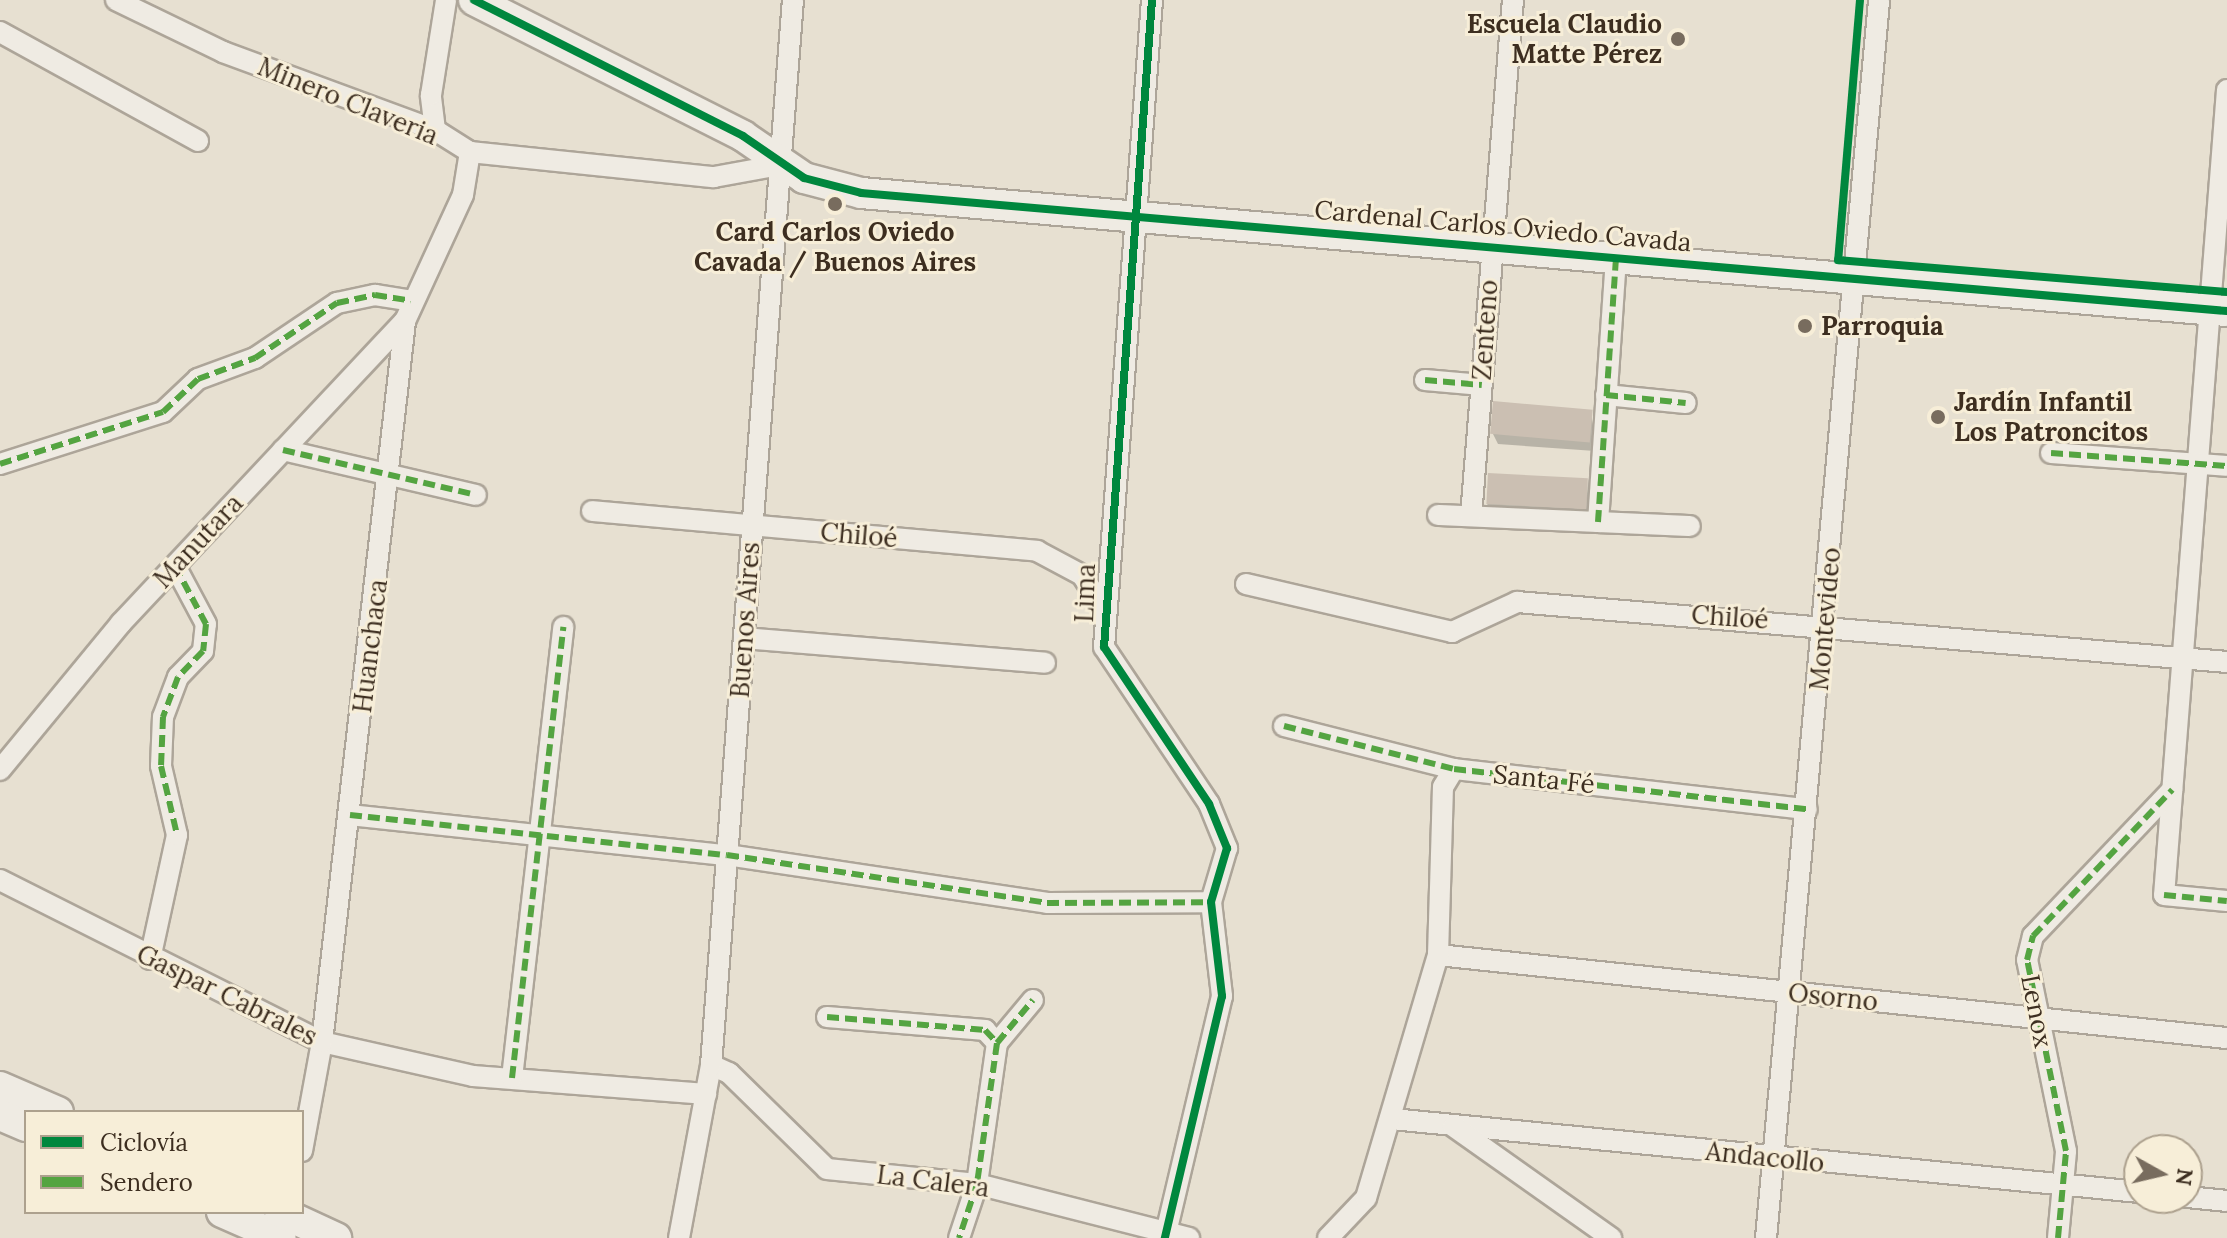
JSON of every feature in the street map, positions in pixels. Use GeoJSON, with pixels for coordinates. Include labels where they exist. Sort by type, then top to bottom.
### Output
{"type":"FeatureCollection","features":[{"type":"Feature","properties":{"kind":"street","name":"Minero Claveria"},"geometry":{"type":"LineString","coordinates":[[116,0],[223,52],[435,130],[470,152],[714,177],[780,165]]}},
{"type":"Feature","properties":{"kind":"street"},"geometry":{"type":"LineString","coordinates":[[435,130],[431,95],[446,0]]}},
{"type":"Feature","properties":{"kind":"street","name":"Cardenal Carlos Oviedo Cavada"},"geometry":{"type":"LineString","coordinates":[[474,0],[743,136],[780,165],[861,193],[1616,255],[2218,310]]}},
{"type":"Feature","properties":{"kind":"street","name":"Buenos Aires"},"geometry":{"type":"LineString","coordinates":[[679,1238],[711,1065],[793,0]]}},
{"type":"Feature","properties":{"kind":"street","name":"Lima"},"geometry":{"type":"LineString","coordinates":[[1152,0],[1102,606],[1104,647],[1115,671],[1221,824],[1227,848],[1211,902],[1222,996],[1166,1234]]}},
{"type":"Feature","properties":{"kind":"street","name":"Zenteno"},"geometry":{"type":"LineString","coordinates":[[1471,516],[1513,0]]}},
{"type":"Feature","properties":{"kind":"street","name":"Montevideo"},"geometry":{"type":"LineString","coordinates":[[1766,1238],[1825,623],[1879,0]]}},
{"type":"Feature","properties":{"kind":"street"},"geometry":{"type":"LineString","coordinates":[[0,32],[198,141]]}},
{"type":"Feature","properties":{"kind":"street"},"geometry":{"type":"LineString","coordinates":[[2227,90],[2218,310],[2198,464],[2164,895],[2227,901]]}},
{"type":"Feature","properties":{"kind":"street","name":"Huanchaca"},"geometry":{"type":"LineString","coordinates":[[304,1140],[322,1042],[408,311],[463,195],[470,152]]}},
{"type":"Feature","properties":{"kind":"street"},"geometry":{"type":"LineString","coordinates":[[1598,522],[1616,255]]}},
{"type":"Feature","properties":{"kind":"street"},"geometry":{"type":"LineString","coordinates":[[0,464],[163,412],[198,379],[255,358],[337,303],[375,295],[408,311]]}},
{"type":"Feature","properties":{"kind":"street","name":"Manutara"},"geometry":{"type":"LineString","coordinates":[[0,770],[175,566],[408,311]]}},
{"type":"Feature","properties":{"kind":"street"},"geometry":{"type":"LineString","coordinates":[[1425,380],[1482,385]]}},
{"type":"Feature","properties":{"kind":"street"},"geometry":{"type":"LineString","coordinates":[[1606,395],[1686,403]]}},
{"type":"Feature","properties":{"kind":"street"},"geometry":{"type":"LineString","coordinates":[[283,450],[390,479],[476,495]]}},
{"type":"Feature","properties":{"kind":"street"},"geometry":{"type":"LineString","coordinates":[[2051,453],[2227,466]]}},
{"type":"Feature","properties":{"kind":"street","name":"Chiloé"},"geometry":{"type":"LineString","coordinates":[[592,511],[1037,551],[1082,575],[1102,606]]}},
{"type":"Feature","properties":{"kind":"street"},"geometry":{"type":"LineString","coordinates":[[1438,515],[1690,526]]}},
{"type":"Feature","properties":{"kind":"street"},"geometry":{"type":"LineString","coordinates":[[150,959],[177,835],[161,766],[163,717],[178,677],[203,651],[206,624],[175,566]]}},
{"type":"Feature","properties":{"kind":"street","name":"Chiloé"},"geometry":{"type":"LineString","coordinates":[[1246,584],[1452,632],[1517,602],[1825,623],[2227,662]]}},
{"type":"Feature","properties":{"kind":"street"},"geometry":{"type":"LineString","coordinates":[[512,1078],[563,627]]}},
{"type":"Feature","properties":{"kind":"street"},"geometry":{"type":"LineString","coordinates":[[744,638],[1045,663]]}},
{"type":"Feature","properties":{"kind":"street","name":"Santa Fé"},"geometry":{"type":"LineString","coordinates":[[1284,726],[1454,769],[1807,809]]}},
{"type":"Feature","properties":{"kind":"street"},"geometry":{"type":"LineString","coordinates":[[1328,1238],[1366,1198],[1392,1119],[1438,955],[1443,787],[1454,769]]}},
{"type":"Feature","properties":{"kind":"street","name":"Lenox"},"geometry":{"type":"LineString","coordinates":[[2058,1238],[2066,1151],[2027,960],[2033,936],[2172,790]]}},
{"type":"Feature","properties":{"kind":"street"},"geometry":{"type":"LineString","coordinates":[[350,815],[727,855],[1047,903],[1211,902]]}},
{"type":"Feature","properties":{"kind":"street","name":"Gaspar Cabrales"},"geometry":{"type":"LineString","coordinates":[[0,880],[150,959],[322,1042],[512,1078],[706,1094]]}},
{"type":"Feature","properties":{"kind":"street","name":"Osorno"},"geometry":{"type":"LineString","coordinates":[[1438,955],[2039,1021],[2227,1038]]}},
{"type":"Feature","properties":{"kind":"street"},"geometry":{"type":"LineString","coordinates":[[959,1238],[977,1184],[997,1043],[1033,1000]]}},
{"type":"Feature","properties":{"kind":"street"},"geometry":{"type":"LineString","coordinates":[[827,1017],[985,1030],[997,1043]]}},
{"type":"Feature","properties":{"kind":"street","name":"La Calera"},"geometry":{"type":"LineString","coordinates":[[711,1065],[729,1073],[827,1169],[977,1184],[1189,1238]]}},
{"type":"Feature","properties":{"kind":"street"},"geometry":{"type":"LineString","coordinates":[[0,1087],[53,1110]]}},
{"type":"Feature","properties":{"kind":"street"},"geometry":{"type":"LineString","coordinates":[[0,1115],[24,1125]]}},
{"type":"Feature","properties":{"kind":"street","name":"Andacollo"},"geometry":{"type":"LineString","coordinates":[[1392,1119],[2123,1191]]}},
{"type":"Feature","properties":{"kind":"street"},"geometry":{"type":"LineString","coordinates":[[1453,1126],[1611,1238]]}},
{"type":"Feature","properties":{"kind":"street"},"geometry":{"type":"LineString","coordinates":[[2203,1199],[2227,1201]]}},
{"type":"Feature","properties":{"kind":"street"},"geometry":{"type":"LineString","coordinates":[[227,1214],[281,1238]]}},
{"type":"Feature","properties":{"kind":"street"},"geometry":{"type":"LineString","coordinates":[[284,1214],[336,1238]]}},
{"type":"Feature","properties":{"kind":"building"},"geometry":{"type":"Polygon","coordinates":[[[1493,401],[1593,410],[1590,443],[1490,434],[1493,401]]]}},
{"type":"Feature","properties":{"kind":"building"},"geometry":{"type":"Polygon","coordinates":[[[1488,473],[1588,478],[1586,509],[1486,504],[1488,473]]]}},
{"type":"Feature","properties":{"kind":"marked path"},"geometry":{"type":"LineString","coordinates":[[1598,522],[1616,255]]}},
{"type":"Feature","properties":{"kind":"marked path"},"geometry":{"type":"LineString","coordinates":[[0,464],[163,412],[198,379],[255,358],[337,303],[375,295],[411,301]]}},
{"type":"Feature","properties":{"kind":"marked path"},"geometry":{"type":"LineString","coordinates":[[1425,380],[1482,385]]}},
{"type":"Feature","properties":{"kind":"marked path"},"geometry":{"type":"LineString","coordinates":[[1606,395],[1686,403]]}},
{"type":"Feature","properties":{"kind":"marked path"},"geometry":{"type":"LineString","coordinates":[[283,450],[476,495]]}},
{"type":"Feature","properties":{"kind":"marked path"},"geometry":{"type":"LineString","coordinates":[[2051,453],[2227,466]]}},
{"type":"Feature","properties":{"kind":"marked path"},"geometry":{"type":"LineString","coordinates":[[175,566],[206,624],[203,651],[178,677],[163,717],[161,766],[177,835]]}},
{"type":"Feature","properties":{"kind":"marked path"},"geometry":{"type":"LineString","coordinates":[[512,1078],[563,627]]}},
{"type":"Feature","properties":{"kind":"marked path"},"geometry":{"type":"LineString","coordinates":[[1284,726],[1454,769],[1807,809]]}},
{"type":"Feature","properties":{"kind":"marked path"},"geometry":{"type":"LineString","coordinates":[[2058,1238],[2066,1151],[2027,960],[2033,936],[2172,790]]}},
{"type":"Feature","properties":{"kind":"marked path"},"geometry":{"type":"LineString","coordinates":[[350,815],[727,855],[1047,903],[1211,902]]}},
{"type":"Feature","properties":{"kind":"marked path"},"geometry":{"type":"LineString","coordinates":[[2164,895],[2227,901]]}},
{"type":"Feature","properties":{"kind":"marked path"},"geometry":{"type":"LineString","coordinates":[[997,1043],[1033,1000]]}},
{"type":"Feature","properties":{"kind":"marked path"},"geometry":{"type":"LineString","coordinates":[[827,1017],[985,1030],[997,1043],[977,1184],[959,1238]]}},
{"type":"Feature","properties":{"kind":"cycle path"},"geometry":{"type":"LineString","coordinates":[[474,0],[743,136],[804,178],[861,193],[2227,311]]}},
{"type":"Feature","properties":{"kind":"cycle path"},"geometry":{"type":"LineString","coordinates":[[1152,0],[1104,647],[1209,804],[1227,848],[1211,902],[1222,996],[1165,1238]]}},
{"type":"Feature","properties":{"kind":"cycle path"},"geometry":{"type":"LineString","coordinates":[[1860,0],[1838,260],[2227,292]]}},
{"type":"Feature","properties":{"kind":"place","name":"Escuela Claudio Matte Pérez"},"geometry":{"type":"Point","coordinates":[1678,39]}},
{"type":"Feature","properties":{"kind":"place","name":"Card Carlos Oviedo Cavada / Buenos Aires"},"geometry":{"type":"Point","coordinates":[835,204]}},
{"type":"Feature","properties":{"kind":"place","name":"Parroquia"},"geometry":{"type":"Point","coordinates":[1805,326]}},
{"type":"Feature","properties":{"kind":"place","name":"Jardín Infantil Los Patroncitos"},"geometry":{"type":"Point","coordinates":[1938,417]}}]}
